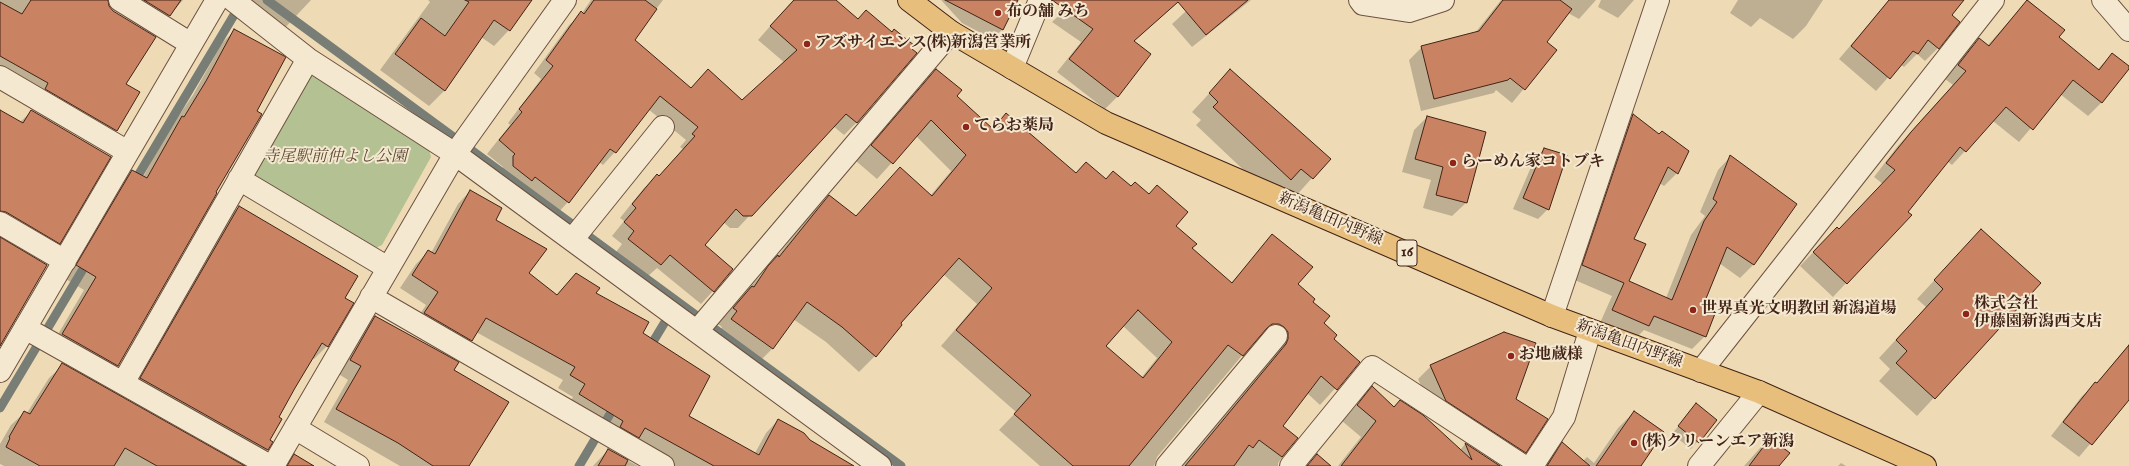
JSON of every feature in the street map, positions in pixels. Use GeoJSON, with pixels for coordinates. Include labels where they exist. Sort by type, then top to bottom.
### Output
{"type":"FeatureCollection","features":[{"type":"Feature","properties":{"kind":"main road","name":"新潟亀田内野線"},"geometry":{"type":"LineString","coordinates":[[909,0],[951,32],[1106,123],[1552,316],[1759,392],[1925,466]]}},
{"type":"Feature","properties":{"kind":"street"},"geometry":{"type":"LineString","coordinates":[[120,0],[191,44]]}},
{"type":"Feature","properties":{"kind":"street"},"geometry":{"type":"LineString","coordinates":[[1,367],[217,0]]}},
{"type":"Feature","properties":{"kind":"street"},"geometry":{"type":"LineString","coordinates":[[233,0],[308,59],[455,154],[880,466]]}},
{"type":"Feature","properties":{"kind":"street"},"geometry":{"type":"LineString","coordinates":[[25,328],[272,466],[455,154],[565,0]]}},
{"type":"Feature","properties":{"kind":"street"},"geometry":{"type":"LineString","coordinates":[[1012,68],[1040,0]]}},
{"type":"Feature","properties":{"kind":"street"},"geometry":{"type":"LineString","coordinates":[[1360,0],[1363,4],[1409,11],[1443,0]]}},
{"type":"Feature","properties":{"kind":"street"},"geometry":{"type":"LineString","coordinates":[[1552,316],[1658,0]]}},
{"type":"Feature","properties":{"kind":"street"},"geometry":{"type":"LineString","coordinates":[[1701,371],[1993,0]]}},
{"type":"Feature","properties":{"kind":"street"},"geometry":{"type":"LineString","coordinates":[[2103,0],[2129,30]]}},
{"type":"Feature","properties":{"kind":"street"},"geometry":{"type":"LineString","coordinates":[[697,331],[951,32]]}},
{"type":"Feature","properties":{"kind":"street"},"geometry":{"type":"LineString","coordinates":[[123,383],[308,59]]}},
{"type":"Feature","properties":{"kind":"street"},"geometry":{"type":"LineString","coordinates":[[0,77],[128,152]]}},
{"type":"Feature","properties":{"kind":"street"},"geometry":{"type":"LineString","coordinates":[[572,240],[663,126]]}},
{"type":"Feature","properties":{"kind":"street"},"geometry":{"type":"LineString","coordinates":[[239,179],[388,268]]}},
{"type":"Feature","properties":{"kind":"street"},"geometry":{"type":"LineString","coordinates":[[0,223],[65,260]]}},
{"type":"Feature","properties":{"kind":"street"},"geometry":{"type":"LineString","coordinates":[[371,297],[662,466]]}},
{"type":"Feature","properties":{"kind":"street"},"geometry":{"type":"LineString","coordinates":[[1532,466],[1564,417],[1590,331]]}},
{"type":"Feature","properties":{"kind":"street"},"geometry":{"type":"LineString","coordinates":[[1167,466],[1276,336]]}},
{"type":"Feature","properties":{"kind":"street"},"geometry":{"type":"LineString","coordinates":[[1291,466],[1372,367],[1523,466]]}},
{"type":"Feature","properties":{"kind":"street"},"geometry":{"type":"LineString","coordinates":[[1699,466],[1759,392]]}},
{"type":"Feature","properties":{"kind":"street"},"geometry":{"type":"LineString","coordinates":[[295,428],[358,466]]}},
{"type":"Feature","properties":{"kind":"green space","name":"寺尾駅前仲よし公園"},"geometry":{"type":"Polygon","coordinates":[[[320,72],[429,149],[431,157],[382,245],[371,250],[257,183],[254,173],[307,73],[320,72]]]}},
{"type":"Feature","properties":{"kind":"building"},"geometry":{"type":"Polygon","coordinates":[[[31,0],[108,0],[109,6],[113,11],[156,37],[126,84],[140,92],[117,131],[45,89],[48,83],[0,56],[0,2],[22,14],[31,0]]]}},
{"type":"Feature","properties":{"kind":"building"},"geometry":{"type":"Polygon","coordinates":[[[144,0],[181,0],[170,16],[144,0]]]}},
{"type":"Feature","properties":{"kind":"building"},"geometry":{"type":"Polygon","coordinates":[[[465,0],[532,0],[510,31],[494,20],[445,91],[395,54],[421,18],[445,36],[469,2],[465,0]]]}},
{"type":"Feature","properties":{"kind":"building"},"geometry":{"type":"Polygon","coordinates":[[[594,0],[645,0],[657,9],[635,40],[691,88],[708,69],[742,100],[797,50],[770,26],[794,0],[836,0],[858,19],[866,10],[892,32],[894,29],[915,46],[912,49],[917,53],[857,123],[846,114],[752,216],[743,216],[736,209],[705,245],[733,269],[714,292],[670,255],[661,265],[628,239],[634,231],[624,222],[636,208],[632,204],[657,174],[659,176],[695,136],[692,134],[698,127],[660,96],[616,153],[610,149],[569,203],[535,177],[532,181],[513,166],[513,156],[515,154],[499,140],[522,112],[519,109],[553,66],[546,60],[581,11],[584,14],[594,0]]]}},
{"type":"Feature","properties":{"kind":"building"},"geometry":{"type":"Polygon","coordinates":[[[945,0],[1018,0],[1003,30],[945,0]]]}},
{"type":"Feature","properties":{"kind":"building"},"geometry":{"type":"Polygon","coordinates":[[[1052,0],[1248,0],[1206,35],[1178,2],[1134,41],[1151,54],[1118,97],[1069,59],[1093,29],[1052,0]]]}},
{"type":"Feature","properties":{"kind":"building"},"geometry":{"type":"Polygon","coordinates":[[[1503,0],[1560,0],[1572,9],[1547,42],[1557,50],[1525,90],[1510,78],[1508,80],[1434,99],[1421,46],[1479,31],[1503,0]]]}},
{"type":"Feature","properties":{"kind":"building"},"geometry":{"type":"Polygon","coordinates":[[[1889,0],[1964,0],[1952,15],[1960,22],[1939,49],[1928,40],[1918,54],[1913,51],[1890,79],[1851,46],[1889,0]]]}},
{"type":"Feature","properties":{"kind":"building"},"geometry":{"type":"Polygon","coordinates":[[[2027,0],[2065,30],[2059,37],[2099,70],[2112,53],[2129,66],[2129,69],[2102,103],[2073,80],[2033,130],[2006,107],[1966,152],[1960,147],[1908,212],[1912,215],[1847,284],[1813,252],[1837,227],[1839,229],[1895,170],[1886,163],[1911,132],[1966,71],[1958,65],[1979,38],[1989,46],[2027,0]]]}},
{"type":"Feature","properties":{"kind":"building"},"geometry":{"type":"Polygon","coordinates":[[[234,29],[286,57],[257,111],[262,114],[216,192],[217,193],[118,366],[62,334],[96,277],[76,265],[132,170],[147,178],[182,116],[184,117],[206,81],[234,29]]]}},
{"type":"Feature","properties":{"kind":"building"},"geometry":{"type":"Polygon","coordinates":[[[936,69],[962,90],[957,96],[993,129],[1006,113],[1076,173],[1086,162],[1106,179],[1113,171],[1131,186],[1135,182],[1149,194],[1157,185],[1188,212],[1176,226],[1197,244],[1192,248],[1232,283],[1272,234],[1313,267],[1298,284],[1315,299],[1313,302],[1330,316],[1324,323],[1337,335],[1334,339],[1360,362],[1337,390],[1321,376],[1283,426],[1298,438],[1282,457],[1259,440],[1253,448],[1249,445],[1234,466],[1185,466],[1286,344],[1288,332],[1279,324],[1272,324],[1243,356],[1228,345],[1129,466],[1073,466],[1014,414],[1031,395],[956,330],[992,288],[959,258],[901,323],[902,325],[876,357],[842,327],[807,302],[773,349],[731,319],[737,311],[733,308],[752,286],[754,287],[768,266],[778,255],[779,257],[829,195],[856,216],[900,167],[932,196],[966,155],[931,120],[893,164],[871,145],[936,69]],[[1138,310],[1106,346],[1143,378],[1172,342],[1138,310]]]}},
{"type":"Feature","properties":{"kind":"building"},"geometry":{"type":"Polygon","coordinates":[[[1230,69],[1331,159],[1313,179],[1301,169],[1291,180],[1213,107],[1218,102],[1209,93],[1230,69]]]}},
{"type":"Feature","properties":{"kind":"building"},"geometry":{"type":"Polygon","coordinates":[[[0,110],[23,123],[31,110],[111,157],[60,244],[6,212],[0,211],[0,110]]]}},
{"type":"Feature","properties":{"kind":"building"},"geometry":{"type":"Polygon","coordinates":[[[1633,114],[1659,134],[1662,131],[1689,151],[1678,174],[1668,167],[1634,239],[1646,244],[1629,281],[1672,300],[1704,221],[1717,202],[1713,199],[1730,155],[1797,204],[1754,265],[1727,247],[1703,306],[1716,311],[1706,337],[1654,316],[1649,326],[1612,310],[1624,283],[1582,265],[1633,114]]]}},
{"type":"Feature","properties":{"kind":"building","name":"らーめん家コトブキ"},"geometry":{"type":"Polygon","coordinates":[[[1427,116],[1486,132],[1467,203],[1436,195],[1443,167],[1415,159],[1427,116]]]}},
{"type":"Feature","properties":{"kind":"building"},"geometry":{"type":"Polygon","coordinates":[[[1544,148],[1567,155],[1549,210],[1523,198],[1544,148]]]}},
{"type":"Feature","properties":{"kind":"building"},"geometry":{"type":"Polygon","coordinates":[[[470,190],[502,208],[496,220],[547,249],[529,273],[557,295],[576,273],[600,288],[596,293],[649,322],[643,333],[710,376],[689,416],[759,455],[778,419],[804,433],[810,440],[854,466],[714,466],[645,428],[639,438],[620,427],[623,421],[579,394],[585,384],[570,375],[575,367],[486,318],[472,341],[424,313],[438,292],[412,275],[428,250],[435,254],[470,190]]]}},
{"type":"Feature","properties":{"kind":"building"},"geometry":{"type":"Polygon","coordinates":[[[239,206],[358,276],[345,298],[354,303],[328,347],[322,343],[295,388],[279,417],[282,419],[270,440],[273,442],[268,450],[140,378],[239,206]]]}},
{"type":"Feature","properties":{"kind":"building","name":"株式会社 伊藤園新潟西支店"},"geometry":{"type":"Polygon","coordinates":[[[1981,229],[2041,283],[1935,399],[1896,363],[1907,351],[1896,340],[1943,289],[1934,280],[1981,229]]]}},
{"type":"Feature","properties":{"kind":"building"},"geometry":{"type":"Polygon","coordinates":[[[0,237],[47,265],[0,346],[0,237]]]}},
{"type":"Feature","properties":{"kind":"building"},"geometry":{"type":"Polygon","coordinates":[[[375,316],[459,362],[454,370],[509,402],[469,466],[433,466],[398,443],[336,409],[361,366],[350,360],[375,316]]]}},
{"type":"Feature","properties":{"kind":"building"},"geometry":{"type":"Polygon","coordinates":[[[1504,332],[1536,343],[1516,399],[1548,419],[1526,453],[1446,401],[1430,365],[1504,332]]]}},
{"type":"Feature","properties":{"kind":"building"},"geometry":{"type":"Polygon","coordinates":[[[2129,345],[2129,400],[2092,445],[2063,422],[2095,382],[2097,383],[2129,345]]]}},
{"type":"Feature","properties":{"kind":"building"},"geometry":{"type":"Polygon","coordinates":[[[62,363],[245,466],[157,466],[125,448],[114,466],[40,466],[6,447],[10,438],[9,437],[24,411],[30,414],[62,363]]]}},
{"type":"Feature","properties":{"kind":"building"},"geometry":{"type":"Polygon","coordinates":[[[1372,386],[1394,407],[1400,400],[1423,415],[1472,460],[1465,443],[1500,466],[1341,466],[1376,421],[1357,405],[1372,386]]]}},
{"type":"Feature","properties":{"kind":"building"},"geometry":{"type":"Polygon","coordinates":[[[1696,403],[1717,420],[1699,443],[1678,426],[1696,403]]]}},
{"type":"Feature","properties":{"kind":"building","name":"(株)クリーンエア新潟"},"geometry":{"type":"Polygon","coordinates":[[[1634,411],[1664,432],[1641,466],[1596,466],[1634,411]]]}},
{"type":"Feature","properties":{"kind":"building"},"geometry":{"type":"Polygon","coordinates":[[[1770,438],[1790,453],[1779,466],[1749,466],[1770,438]]]}},
{"type":"Feature","properties":{"kind":"building"},"geometry":{"type":"Polygon","coordinates":[[[1562,442],[1590,466],[1547,466],[1562,442]]]}},
{"type":"Feature","properties":{"kind":"building"},"geometry":{"type":"Polygon","coordinates":[[[608,449],[628,460],[625,466],[598,466],[608,449]]]}},
{"type":"Feature","properties":{"kind":"building"},"geometry":{"type":"Polygon","coordinates":[[[294,454],[314,466],[287,466],[294,454]]]}},
{"type":"Feature","properties":{"kind":"building"},"geometry":{"type":"Polygon","coordinates":[[[1317,454],[1331,466],[1307,466],[1317,454]]]}},
{"type":"Feature","properties":{"kind":"waterway"},"geometry":{"type":"LineString","coordinates":[[267,0],[901,466]]}},
{"type":"Feature","properties":{"kind":"waterway"},"geometry":{"type":"LineString","coordinates":[[133,184],[240,5]]}},
{"type":"Feature","properties":{"kind":"waterway"},"geometry":{"type":"LineString","coordinates":[[0,408],[89,259]]}},
{"type":"Feature","properties":{"kind":"waterway"},"geometry":{"type":"LineString","coordinates":[[648,350],[671,312]]}},
{"type":"Feature","properties":{"kind":"waterway"},"geometry":{"type":"LineString","coordinates":[[579,466],[616,404]]}},
{"type":"Feature","properties":{"kind":"place","name":"布の舗 みち"},"geometry":{"type":"Point","coordinates":[998,13]}},
{"type":"Feature","properties":{"kind":"place","name":"アズサイエンス(株)新潟営業所"},"geometry":{"type":"Point","coordinates":[807,44]}},
{"type":"Feature","properties":{"kind":"place","name":"てらお薬局"},"geometry":{"type":"Point","coordinates":[966,127]}},
{"type":"Feature","properties":{"kind":"place","name":"らーめん家コトブキ"},"geometry":{"type":"Point","coordinates":[1453,163]}},
{"type":"Feature","properties":{"kind":"place","name":"世界真光文明教団 新潟道場"},"geometry":{"type":"Point","coordinates":[1693,310]}},
{"type":"Feature","properties":{"kind":"place","name":"株式会社 伊藤園新潟西支店"},"geometry":{"type":"Point","coordinates":[1966,314]}},
{"type":"Feature","properties":{"kind":"place","name":"お地蔵様"},"geometry":{"type":"Point","coordinates":[1511,356]}},
{"type":"Feature","properties":{"kind":"place","name":"(株)クリーンエア新潟"},"geometry":{"type":"Point","coordinates":[1634,443]}}]}
